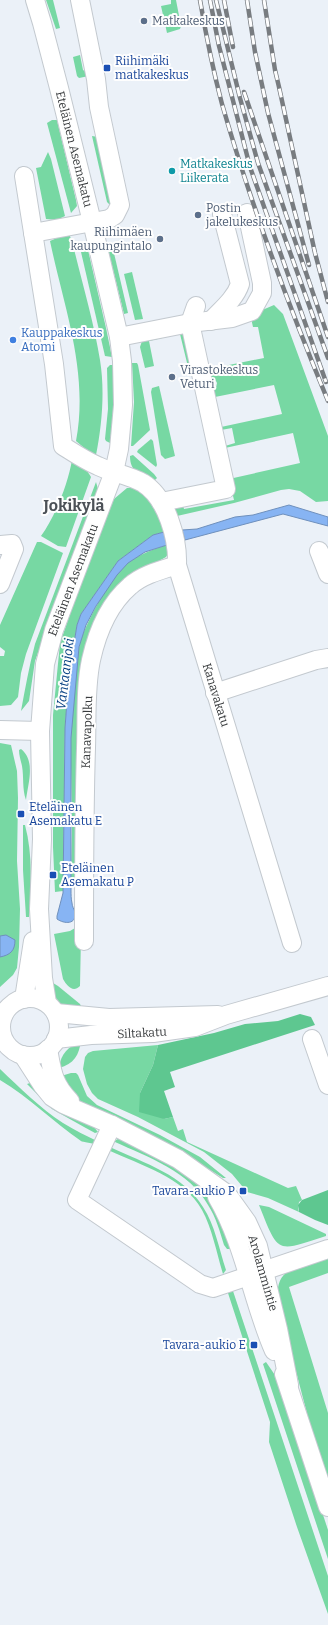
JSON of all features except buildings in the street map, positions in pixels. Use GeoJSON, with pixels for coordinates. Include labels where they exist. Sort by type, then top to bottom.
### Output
{"type":"FeatureCollection","features":[{"type":"Feature","properties":{"kind":"street","name":"Eteläinen Asemakatu"},"geometry":{"type":"LineString","coordinates":[[34,0],[51,57],[119,337],[122,361],[123,405],[119,449],[114,472],[48,647],[43,678],[40,731],[42,839],[39,909],[43,978],[51,1008]]}},
{"type":"Feature","properties":{"kind":"street"},"geometry":{"type":"LineString","coordinates":[[24,176],[33,233],[109,219],[118,209],[120,201],[99,107],[96,79],[80,0]]}},
{"type":"Feature","properties":{"kind":"street"},"geometry":{"type":"LineString","coordinates":[[119,337],[190,322],[232,318],[252,311],[262,294],[262,283],[247,213]]}},
{"type":"Feature","properties":{"kind":"street"},"geometry":{"type":"LineString","coordinates":[[211,321],[238,290],[240,284],[222,214]]}},
{"type":"Feature","properties":{"kind":"street","name":"Kanavakatu"},"geometry":{"type":"LineString","coordinates":[[33,233],[54,364],[63,446],[97,466],[144,484],[155,493],[165,508],[177,558],[215,693],[292,943]]}},
{"type":"Feature","properties":{"kind":"street"},"geometry":{"type":"LineString","coordinates":[[161,502],[226,489],[190,322],[196,306]]}},
{"type":"Feature","properties":{"kind":"street"},"geometry":{"type":"LineString","coordinates":[[0,544],[12,544],[14,549],[0,584]]}},
{"type":"Feature","properties":{"kind":"street"},"geometry":{"type":"LineString","coordinates":[[319,550],[328,574]]}},
{"type":"Feature","properties":{"kind":"street","name":"Kanavapolku"},"geometry":{"type":"LineString","coordinates":[[84,942],[84,810],[88,685],[91,660],[104,621],[123,594],[131,585],[177,558]]}},
{"type":"Feature","properties":{"kind":"street"},"geometry":{"type":"LineString","coordinates":[[215,693],[316,660],[328,658]]}},
{"type":"Feature","properties":{"kind":"street"},"geometry":{"type":"LineString","coordinates":[[0,730],[40,731]]}},
{"type":"Feature","properties":{"kind":"street","name":"Eteläinen Asemakatu"},"geometry":{"type":"LineString","coordinates":[[24,998],[39,909]]}},
{"type":"Feature","properties":{"kind":"street","name":"Siltakatu"},"geometry":{"type":"LineString","coordinates":[[52,1044],[85,1035],[153,1034],[195,1028],[226,1015],[328,986]]}},
{"type":"Feature","properties":{"kind":"street"},"geometry":{"type":"LineString","coordinates":[[24,998],[40,1000],[51,1008],[58,1022],[59,1030],[52,1044],[40,1053],[32,1055],[15,1051],[2,1038],[1,1025],[3,1012],[17,1001],[24,998]]}},
{"type":"Feature","properties":{"kind":"street","name":"Siltakatu"},"geometry":{"type":"LineString","coordinates":[[51,1008],[109,1018],[226,1015]]}},
{"type":"Feature","properties":{"kind":"street"},"geometry":{"type":"LineString","coordinates":[[312,1039],[328,1085]]}},
{"type":"Feature","properties":{"kind":"street","name":"Arolammintie"},"geometry":{"type":"LineString","coordinates":[[52,1044],[52,1073],[55,1082],[64,1095],[82,1112]]}},
{"type":"Feature","properties":{"kind":"street","name":"Arolammintie"},"geometry":{"type":"LineString","coordinates":[[23,1054],[47,1092],[63,1104],[112,1126],[178,1159],[205,1178],[227,1214],[256,1273],[289,1385],[328,1507]]}},
{"type":"Feature","properties":{"kind":"street"},"geometry":{"type":"LineString","coordinates":[[112,1126],[77,1200],[200,1284],[213,1288],[328,1249]]}},
{"type":"Feature","properties":{"kind":"green space"},"geometry":{"type":"Polygon","coordinates":[[[46,0],[53,0],[60,28],[56,29],[46,0]]]}},
{"type":"Feature","properties":{"kind":"green space"},"geometry":{"type":"Polygon","coordinates":[[[171,0],[176,0],[181,26],[180,29],[167,33],[161,6],[171,4],[171,0]]]}},
{"type":"Feature","properties":{"kind":"green space"},"geometry":{"type":"Polygon","coordinates":[[[80,55],[83,70],[89,74],[89,76],[79,78],[77,76],[73,57],[80,55]]]}},
{"type":"Feature","properties":{"kind":"green space"},"geometry":{"type":"Polygon","coordinates":[[[52,120],[57,120],[76,200],[77,206],[71,213],[47,123],[52,120]]]}},
{"type":"Feature","properties":{"kind":"green space"},"geometry":{"type":"Polygon","coordinates":[[[92,136],[98,137],[111,200],[110,205],[107,202],[92,136]]]}},
{"type":"Feature","properties":{"kind":"green space"},"geometry":{"type":"Polygon","coordinates":[[[48,152],[65,216],[57,220],[46,219],[36,168],[41,167],[48,152]]]}},
{"type":"Feature","properties":{"kind":"green space"},"geometry":{"type":"Polygon","coordinates":[[[66,234],[70,236],[92,318],[102,372],[102,408],[96,455],[89,452],[76,441],[79,415],[77,365],[68,316],[50,241],[66,234]]]}},
{"type":"Feature","properties":{"kind":"green space"},"geometry":{"type":"Polygon","coordinates":[[[108,249],[113,249],[128,313],[124,314],[108,249]]]}},
{"type":"Feature","properties":{"kind":"green space"},"geometry":{"type":"Polygon","coordinates":[[[88,250],[112,357],[105,356],[81,252],[88,250]]]}},
{"type":"Feature","properties":{"kind":"green space"},"geometry":{"type":"Polygon","coordinates":[[[132,272],[143,319],[135,320],[124,274],[132,272]]]}},
{"type":"Feature","properties":{"kind":"green space"},"geometry":{"type":"Polygon","coordinates":[[[274,305],[283,314],[328,436],[328,501],[316,502],[300,491],[289,489],[177,516],[173,504],[182,502],[184,509],[234,500],[229,479],[300,463],[293,433],[225,448],[225,446],[235,443],[232,428],[221,430],[221,427],[282,414],[274,385],[215,397],[211,391],[216,388],[217,383],[215,379],[208,377],[209,369],[264,358],[258,327],[253,327],[251,318],[260,311],[274,305]]]}},
{"type":"Feature","properties":{"kind":"green space"},"geometry":{"type":"Polygon","coordinates":[[[180,332],[185,334],[197,370],[189,371],[180,334],[149,341],[154,366],[145,368],[140,347],[142,341],[180,332]]]}},
{"type":"Feature","properties":{"kind":"green space"},"geometry":{"type":"Polygon","coordinates":[[[132,363],[137,363],[138,365],[150,430],[133,446],[131,446],[134,402],[132,363]]]}},
{"type":"Feature","properties":{"kind":"green space"},"geometry":{"type":"Polygon","coordinates":[[[110,365],[113,365],[114,385],[110,443],[105,439],[108,409],[107,368],[110,365]]]}},
{"type":"Feature","properties":{"kind":"green space"},"geometry":{"type":"Polygon","coordinates":[[[159,386],[175,456],[165,459],[161,455],[151,392],[152,388],[159,386]]]}},
{"type":"Feature","properties":{"kind":"green space"},"geometry":{"type":"Polygon","coordinates":[[[151,439],[153,441],[157,465],[156,467],[137,452],[151,439]]]}},
{"type":"Feature","properties":{"kind":"green space"},"geometry":{"type":"Polygon","coordinates":[[[133,455],[157,478],[153,482],[134,469],[130,461],[130,456],[133,455]]]}},
{"type":"Feature","properties":{"kind":"green space"},"geometry":{"type":"Polygon","coordinates":[[[72,460],[85,469],[91,477],[66,547],[58,546],[41,536],[60,500],[72,460]]]}},
{"type":"Feature","properties":{"kind":"green space"},"geometry":{"type":"Polygon","coordinates":[[[96,482],[98,489],[35,661],[29,701],[21,711],[35,644],[96,482]]]}},
{"type":"Feature","properties":{"kind":"green space"},"geometry":{"type":"Polygon","coordinates":[[[127,488],[139,489],[147,495],[156,510],[164,532],[153,535],[118,561],[81,614],[77,625],[69,674],[65,728],[63,891],[55,892],[53,847],[53,715],[60,643],[91,554],[114,499],[127,488]]]}},
{"type":"Feature","properties":{"kind":"green space"},"geometry":{"type":"Polygon","coordinates":[[[37,542],[41,542],[63,553],[26,654],[21,673],[18,697],[11,705],[0,706],[0,656],[4,656],[5,651],[0,647],[0,625],[37,542]]]}},
{"type":"Feature","properties":{"kind":"green space"},"geometry":{"type":"Polygon","coordinates":[[[167,545],[169,552],[166,557],[157,562],[101,613],[79,889],[74,884],[71,887],[72,711],[73,690],[79,648],[92,615],[114,578],[129,562],[152,550],[167,545]]]}},
{"type":"Feature","properties":{"kind":"green space"},"geometry":{"type":"Polygon","coordinates":[[[0,743],[11,745],[17,771],[17,861],[20,909],[17,968],[13,975],[0,987],[0,743]]]}},
{"type":"Feature","properties":{"kind":"green space"},"geometry":{"type":"Polygon","coordinates":[[[21,749],[26,754],[30,766],[26,800],[19,752],[21,749]]]}},
{"type":"Feature","properties":{"kind":"green space"},"geometry":{"type":"Polygon","coordinates":[[[23,825],[25,825],[28,836],[30,859],[31,882],[29,917],[26,917],[23,870],[23,825]]]}},
{"type":"Feature","properties":{"kind":"green space"},"geometry":{"type":"Polygon","coordinates":[[[75,928],[81,936],[80,986],[73,989],[68,986],[63,979],[54,934],[70,931],[75,928]]]}},
{"type":"Feature","properties":{"kind":"green space"},"geometry":{"type":"Polygon","coordinates":[[[53,983],[80,1004],[82,1008],[62,1005],[52,994],[53,983]]]}},
{"type":"Feature","properties":{"kind":"green space"},"geometry":{"type":"Polygon","coordinates":[[[300,1014],[311,1017],[315,1025],[170,1072],[175,1087],[164,1091],[173,1117],[164,1119],[139,1112],[140,1093],[153,1065],[158,1045],[214,1033],[245,1024],[278,1021],[300,1014]]]}},
{"type":"Feature","properties":{"kind":"green space"},"geometry":{"type":"Polygon","coordinates":[[[81,1041],[79,1051],[75,1058],[68,1064],[59,1068],[63,1054],[72,1046],[81,1041]]]}},
{"type":"Feature","properties":{"kind":"green space"},"geometry":{"type":"Polygon","coordinates":[[[158,1045],[153,1065],[140,1093],[164,1119],[173,1117],[178,1131],[183,1129],[187,1142],[288,1188],[296,1186],[302,1200],[299,1202],[299,1212],[268,1198],[247,1192],[232,1174],[204,1152],[138,1117],[98,1099],[92,1093],[87,1084],[83,1069],[85,1057],[88,1053],[93,1051],[158,1045]]]}},
{"type":"Feature","properties":{"kind":"green space"},"geometry":{"type":"Polygon","coordinates":[[[0,1069],[46,1111],[67,1126],[99,1142],[98,1146],[81,1141],[21,1094],[0,1080],[0,1069]]]}},
{"type":"Feature","properties":{"kind":"green space"},"geometry":{"type":"Polygon","coordinates":[[[76,1073],[78,1075],[87,1096],[97,1105],[160,1135],[200,1157],[226,1178],[223,1178],[176,1149],[86,1105],[72,1095],[61,1076],[76,1073]]]}},
{"type":"Feature","properties":{"kind":"green space"},"geometry":{"type":"Polygon","coordinates":[[[33,1082],[93,1126],[98,1132],[95,1133],[52,1109],[27,1084],[33,1082]]]}},
{"type":"Feature","properties":{"kind":"green space"},"geometry":{"type":"Polygon","coordinates":[[[122,1139],[172,1165],[194,1181],[215,1207],[234,1249],[227,1249],[224,1245],[218,1225],[211,1210],[200,1193],[191,1183],[167,1167],[114,1141],[122,1139]]]}},
{"type":"Feature","properties":{"kind":"green space"},"geometry":{"type":"Polygon","coordinates":[[[112,1148],[162,1171],[185,1186],[195,1196],[203,1207],[214,1229],[226,1270],[223,1274],[206,1217],[194,1199],[173,1180],[108,1150],[112,1148]]]}},
{"type":"Feature","properties":{"kind":"green space"},"geometry":{"type":"Polygon","coordinates":[[[328,1190],[328,1225],[299,1212],[298,1205],[302,1200],[328,1190]]]}},
{"type":"Feature","properties":{"kind":"green space"},"geometry":{"type":"Polygon","coordinates":[[[259,1205],[269,1207],[326,1234],[326,1236],[297,1245],[281,1245],[276,1241],[271,1233],[259,1205]]]}},
{"type":"Feature","properties":{"kind":"green space"},"geometry":{"type":"Polygon","coordinates":[[[328,1258],[328,1273],[289,1287],[328,1413],[328,1484],[314,1440],[278,1303],[278,1293],[280,1280],[290,1270],[328,1258]]]}},
{"type":"Feature","properties":{"kind":"green space"},"geometry":{"type":"Polygon","coordinates":[[[227,1290],[233,1291],[328,1576],[328,1614],[269,1442],[270,1422],[227,1290]]]}},
{"type":"Feature","properties":{"kind":"green space"},"geometry":{"type":"Polygon","coordinates":[[[266,1362],[279,1381],[328,1530],[328,1559],[263,1364],[266,1362]]]}},
{"type":"Feature","properties":{"kind":"water"},"geometry":{"type":"Polygon","coordinates":[[[289,505],[328,517],[328,526],[283,514],[185,540],[182,530],[197,529],[235,517],[253,515],[289,505]]]}},
{"type":"Feature","properties":{"kind":"water"},"geometry":{"type":"Polygon","coordinates":[[[164,532],[167,545],[145,552],[128,563],[117,575],[96,606],[86,625],[79,647],[71,738],[71,895],[75,916],[72,921],[63,922],[57,919],[57,916],[63,893],[65,728],[69,674],[77,625],[81,614],[118,561],[153,535],[164,532]]]}},
{"type":"Feature","properties":{"kind":"water"},"geometry":{"type":"Polygon","coordinates":[[[6,935],[15,940],[14,947],[9,954],[0,957],[0,936],[6,935]]]}},
{"type":"Feature","properties":{"kind":"railway"},"geometry":{"type":"LineString","coordinates":[[200,0],[222,104],[233,142],[285,291],[328,401]]}},
{"type":"Feature","properties":{"kind":"railway"},"geometry":{"type":"LineString","coordinates":[[210,0],[219,46],[250,167],[326,382]]}},
{"type":"Feature","properties":{"kind":"railway"},"geometry":{"type":"LineString","coordinates":[[216,0],[240,98],[258,163],[328,358]]}},
{"type":"Feature","properties":{"kind":"railway"},"geometry":{"type":"LineString","coordinates":[[224,0],[233,47]]}},
{"type":"Feature","properties":{"kind":"railway"},"geometry":{"type":"LineString","coordinates":[[247,0],[255,52],[268,113],[309,265]]}},
{"type":"Feature","properties":{"kind":"railway"},"geometry":{"type":"LineString","coordinates":[[264,0],[275,70],[315,253],[328,302]]}},
{"type":"Feature","properties":{"kind":"railway"},"geometry":{"type":"LineString","coordinates":[[244,92],[328,337]]}},
{"type":"Feature","properties":{"kind":"place","name":"Matkakeskus"},"geometry":{"type":"Point","coordinates":[144,21]}},
{"type":"Feature","properties":{"kind":"place","name":"Riihimäki matkakeskus"},"geometry":{"type":"Point","coordinates":[107,68]}},
{"type":"Feature","properties":{"kind":"place","name":"Matkakeskus Liikerata"},"geometry":{"type":"Point","coordinates":[172,171]}},
{"type":"Feature","properties":{"kind":"place","name":"Postin jakelukeskus"},"geometry":{"type":"Point","coordinates":[198,215]}},
{"type":"Feature","properties":{"kind":"place","name":"Riihimäen kaupungintalo"},"geometry":{"type":"Point","coordinates":[160,239]}},
{"type":"Feature","properties":{"kind":"place","name":"Kauppakeskus Atomi"},"geometry":{"type":"Point","coordinates":[13,340]}},
{"type":"Feature","properties":{"kind":"place","name":"Virastokeskus Veturi"},"geometry":{"type":"Point","coordinates":[172,377]}},
{"type":"Feature","properties":{"kind":"place","name":"Eteläinen Asemakatu E"},"geometry":{"type":"Point","coordinates":[21,814]}},
{"type":"Feature","properties":{"kind":"place","name":"Eteläinen Asemakatu P"},"geometry":{"type":"Point","coordinates":[53,875]}},
{"type":"Feature","properties":{"kind":"place","name":"Tavara-aukio P"},"geometry":{"type":"Point","coordinates":[243,1191]}},
{"type":"Feature","properties":{"kind":"place","name":"Tavara-aukio E"},"geometry":{"type":"Point","coordinates":[254,1345]}},
{"type":"Feature","properties":{"kind":"district","name":"Jokikylä"},"geometry":{"type":"Point","coordinates":[74,505]}},
{"type":"Feature","properties":{"kind":"water label","name":"Vantaanjoki"},"geometry":{"type":"Point","coordinates":[65,674]}}]}
